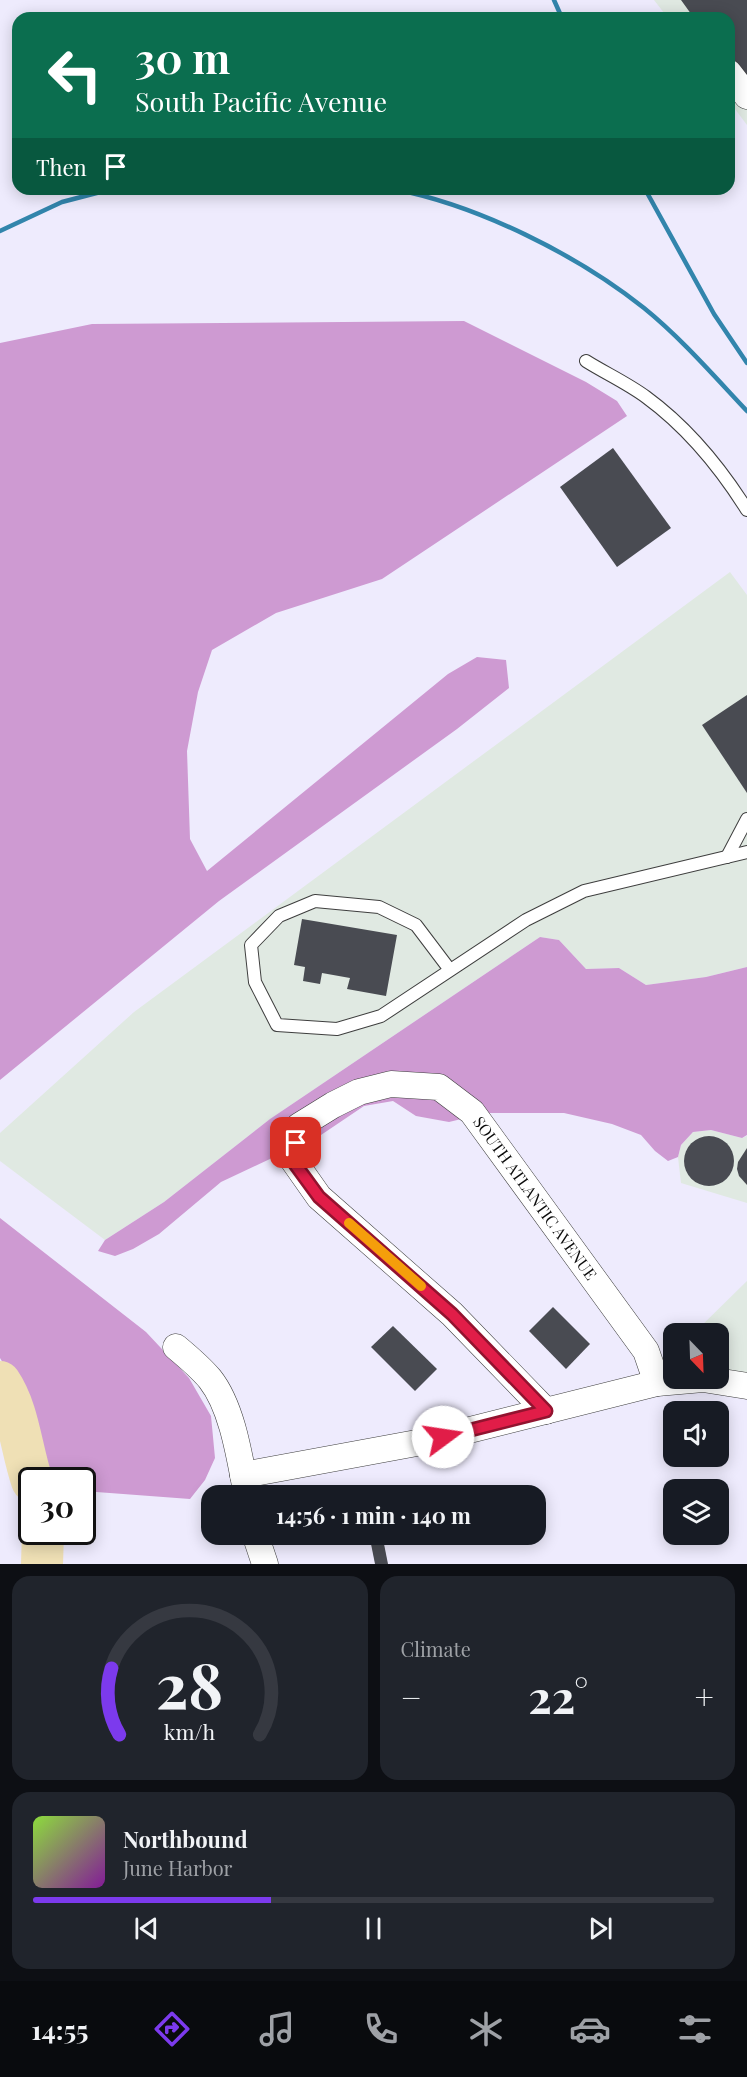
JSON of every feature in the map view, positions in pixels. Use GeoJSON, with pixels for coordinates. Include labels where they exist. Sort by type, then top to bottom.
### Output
{"type":"FeatureCollection","features":[{"type":"Feature","properties":{"kind":"street"},"geometry":{"type":"LineString","coordinates":[[735,81],[747,96]]}},
{"type":"Feature","properties":{"kind":"street","name":"SOUTH ATLANTIC AVENUE"},"geometry":{"type":"LineString","coordinates":[[546,1411],[452,1314],[319,1197],[292,1160],[299,1126],[359,1092],[391,1084],[439,1087],[472,1112],[646,1351],[657,1383]]}},
{"type":"Feature","properties":{"kind":"street"},"geometry":{"type":"LineString","coordinates":[[176,1347],[193,1360],[212,1381],[228,1413],[245,1485],[657,1383],[704,1379],[747,1386]]}},
{"type":"Feature","properties":{"kind":"street"},"geometry":{"type":"LineString","coordinates":[[259,1545],[265,1564]]}},
{"type":"Feature","properties":{"kind":"lane"},"geometry":{"type":"LineString","coordinates":[[586,361],[645,396],[688,433],[726,477],[747,510]]}},
{"type":"Feature","properties":{"kind":"lane"},"geometry":{"type":"LineString","coordinates":[[727,857],[747,819]]}},
{"type":"Feature","properties":{"kind":"lane"},"geometry":{"type":"LineString","coordinates":[[450,970],[416,925],[379,906],[315,901],[279,916],[251,945],[255,982],[277,1025],[337,1029],[381,1016],[526,920],[584,891],[747,852]]}},
{"type":"Feature","properties":{"kind":"shaded area"},"geometry":{"type":"Polygon","coordinates":[[[654,0],[747,0],[747,125],[735,109],[735,12],[663,12],[654,0]]]}},
{"type":"Feature","properties":{"kind":"shaded area"},"geometry":{"type":"Polygon","coordinates":[[[464,321],[586,382],[617,401],[627,416],[382,579],[276,613],[212,650],[198,692],[187,751],[190,839],[207,871],[448,674],[477,657],[506,660],[509,688],[457,729],[219,901],[0,1080],[0,343],[92,324],[464,321]]]}},
{"type":"Feature","properties":{"kind":"shaded area"},"geometry":{"type":"Polygon","coordinates":[[[730,572],[747,595],[747,967],[706,977],[646,985],[619,968],[586,969],[559,940],[540,937],[270,1119],[164,1202],[105,1240],[0,1161],[0,1133],[134,1012],[730,572]]]}},
{"type":"Feature","properties":{"kind":"shaded area"},"geometry":{"type":"Polygon","coordinates":[[[540,937],[559,940],[586,969],[619,968],[646,985],[706,977],[747,967],[747,1135],[742,1138],[711,1130],[693,1132],[681,1145],[678,1157],[668,1161],[655,1151],[641,1135],[612,1124],[564,1113],[486,1113],[449,1122],[416,1116],[393,1101],[364,1106],[321,1135],[221,1182],[159,1234],[133,1249],[115,1256],[98,1251],[105,1240],[164,1202],[270,1119],[540,937]]]}},
{"type":"Feature","properties":{"kind":"shaded area"},"geometry":{"type":"Polygon","coordinates":[[[711,1130],[742,1138],[747,1136],[747,1203],[681,1183],[678,1157],[681,1145],[693,1132],[711,1130]]]}},
{"type":"Feature","properties":{"kind":"shaded area"},"geometry":{"type":"Polygon","coordinates":[[[0,1218],[146,1332],[189,1378],[211,1416],[215,1458],[205,1480],[190,1499],[96,1492],[96,1467],[45,1467],[24,1398],[0,1358],[0,1218]]]}},
{"type":"Feature","properties":{"kind":"shaded area"},"geometry":{"type":"Polygon","coordinates":[[[747,1281],[747,1374],[729,1371],[729,1323],[704,1323],[747,1281]]]}},
{"type":"Feature","properties":{"kind":"building"},"geometry":{"type":"Polygon","coordinates":[[[681,0],[747,0],[747,89],[735,73],[735,12],[690,12],[681,0]]]}},
{"type":"Feature","properties":{"kind":"building"},"geometry":{"type":"Polygon","coordinates":[[[613,448],[671,528],[617,567],[560,487],[613,448]]]}},
{"type":"Feature","properties":{"kind":"building"},"geometry":{"type":"Polygon","coordinates":[[[747,695],[747,793],[702,725],[747,695]]]}},
{"type":"Feature","properties":{"kind":"building"},"geometry":{"type":"Polygon","coordinates":[[[302,919],[397,935],[386,996],[347,989],[350,978],[322,973],[320,984],[303,981],[305,967],[294,965],[302,919]]]}},
{"type":"Feature","properties":{"kind":"building"},"geometry":{"type":"Polygon","coordinates":[[[704,1136],[714,1136],[727,1143],[734,1156],[734,1166],[727,1179],[714,1186],[704,1186],[695,1182],[688,1175],[684,1166],[684,1156],[688,1147],[695,1140],[704,1136]]]}},
{"type":"Feature","properties":{"kind":"building"},"geometry":{"type":"Polygon","coordinates":[[[747,1148],[747,1185],[739,1176],[737,1169],[738,1162],[747,1148]]]}},
{"type":"Feature","properties":{"kind":"building"},"geometry":{"type":"Polygon","coordinates":[[[553,1307],[590,1344],[566,1369],[529,1331],[553,1307]]]}},
{"type":"Feature","properties":{"kind":"building"},"geometry":{"type":"Polygon","coordinates":[[[393,1326],[437,1369],[415,1391],[371,1347],[393,1326]]]}},
{"type":"Feature","properties":{"kind":"building"},"geometry":{"type":"Polygon","coordinates":[[[371,1545],[384,1545],[388,1564],[375,1564],[371,1545]]]}},
{"type":"Feature","properties":{"kind":"waterway"},"geometry":{"type":"LineString","coordinates":[[0,1382],[16,1417],[28,1467]]}},
{"type":"Feature","properties":{"kind":"waterway"},"geometry":{"type":"LineString","coordinates":[[42,1564],[43,1545]]}},
{"type":"Feature","properties":{"kind":"railway"},"geometry":{"type":"LineString","coordinates":[[554,0],[559,12]]}},
{"type":"Feature","properties":{"kind":"railway"},"geometry":{"type":"LineString","coordinates":[[0,231],[62,202],[89,195]]}},
{"type":"Feature","properties":{"kind":"railway"},"geometry":{"type":"LineString","coordinates":[[418,195],[493,220],[557,251],[617,288],[671,332],[747,411]]}},
{"type":"Feature","properties":{"kind":"railway"},"geometry":{"type":"LineString","coordinates":[[648,195],[714,314],[747,363]]}},
{"type":"Feature","properties":{"kind":"slow traffic"},"geometry":{"type":"LineString","coordinates":[[349,1223],[421,1286]]}},
{"type":"Feature","properties":{"kind":"route"},"geometry":{"type":"LineString","coordinates":[[296,1143],[292,1160],[319,1197],[452,1314],[546,1411],[443,1437]]}}]}
